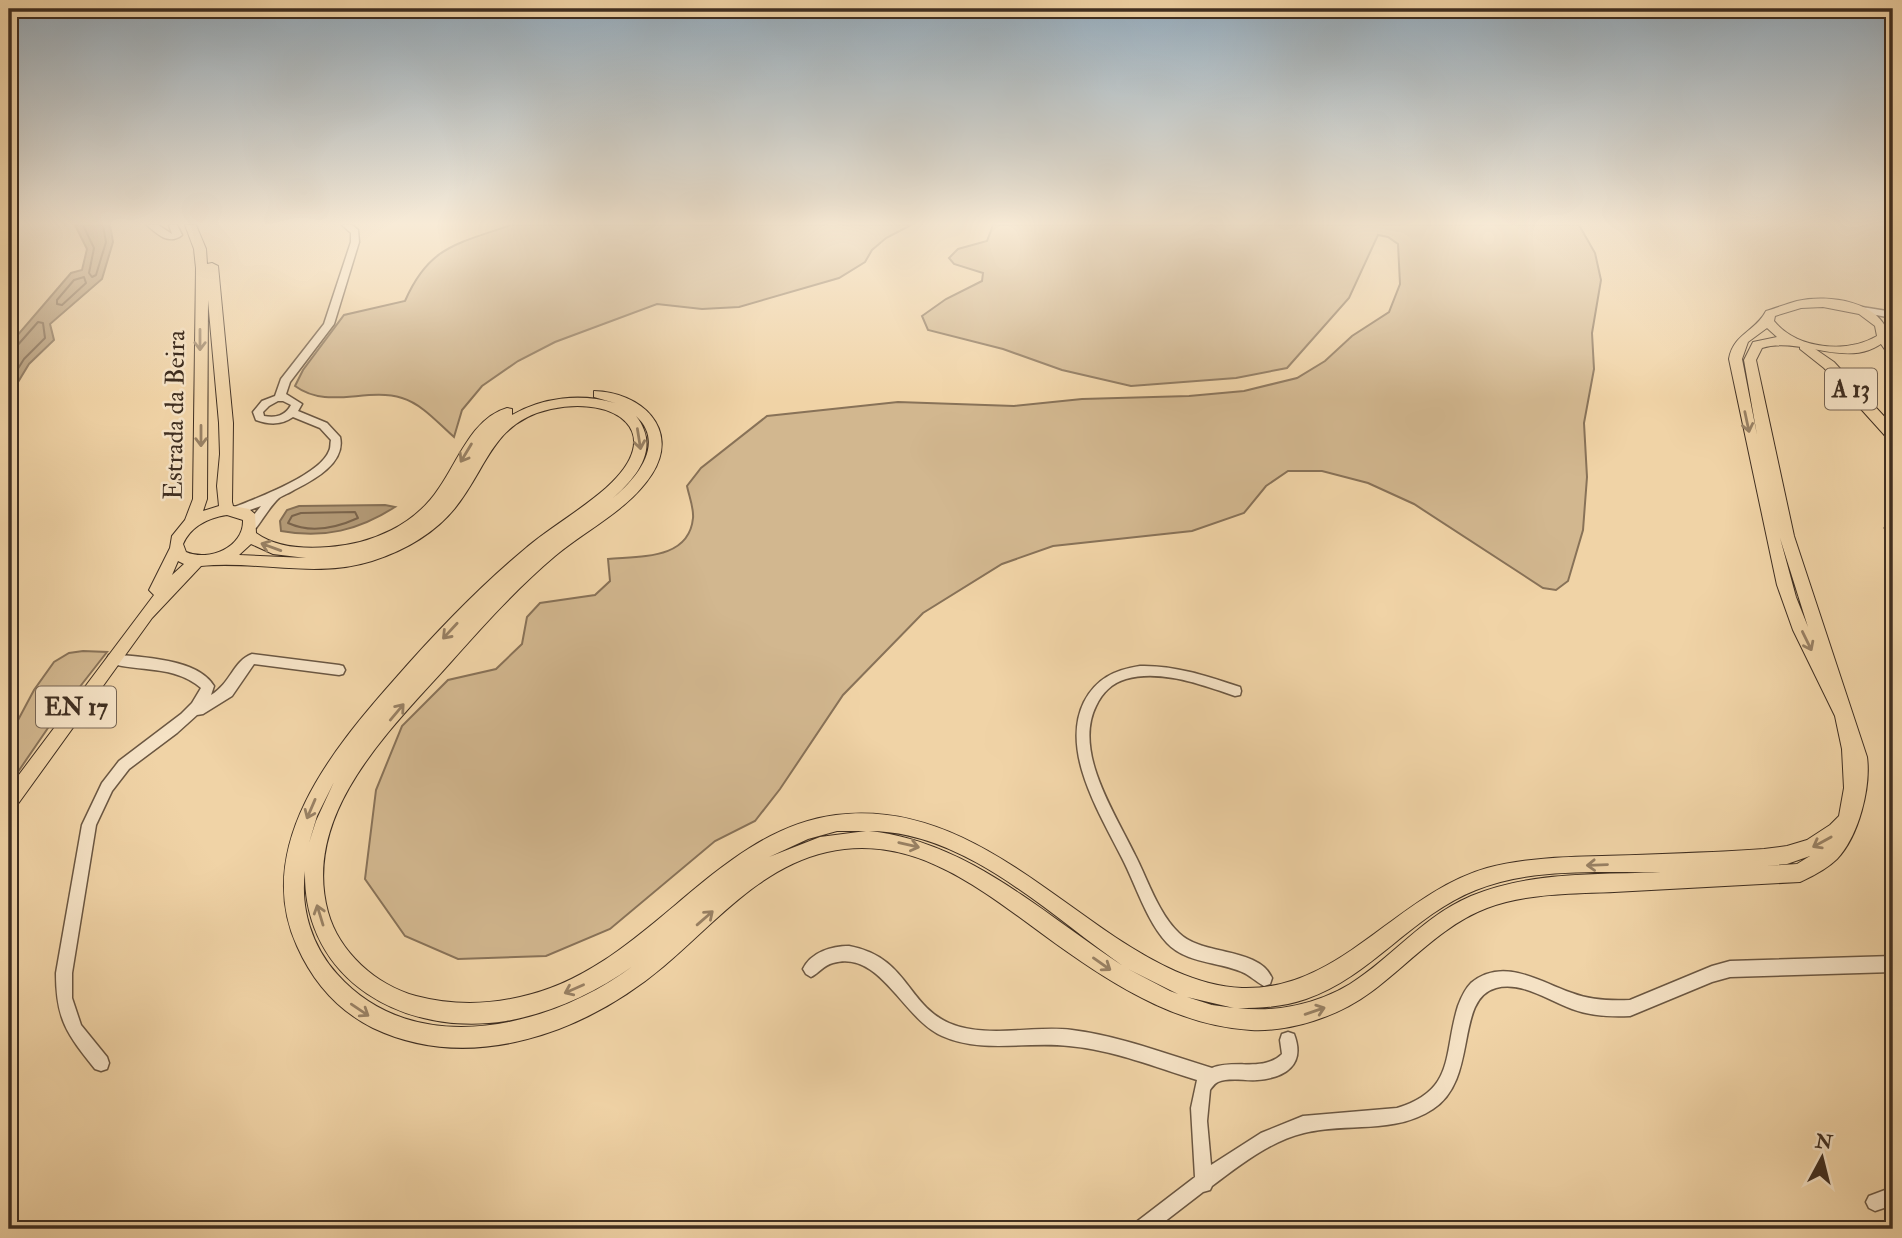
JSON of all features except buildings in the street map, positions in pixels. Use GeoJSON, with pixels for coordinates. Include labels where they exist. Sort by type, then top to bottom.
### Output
{"type":"FeatureCollection","features":[{"type":"Feature","properties":{"kind":"highway","name":"A 13"},"geometry":{"type":"LineString","coordinates":[[1886,331],[1893,351]]}},
{"type":"Feature","properties":{"kind":"highway","name":"A 13"},"geometry":{"type":"LineString","coordinates":[[1798,344],[1829,365],[1893,435]]}},
{"type":"Feature","properties":{"kind":"main road","name":"Estrada da Beira"},"geometry":{"type":"LineString","coordinates":[[176,550],[178,537],[191,523],[199,506],[201,283]]}},
{"type":"Feature","properties":{"kind":"main road","name":"Estrada da Beira"},"geometry":{"type":"LineString","coordinates":[[212,283],[227,446],[223,497],[231,510]]}},
{"type":"Feature","properties":{"kind":"main road"},"geometry":{"type":"LineString","coordinates":[[250,530],[271,549],[307,553],[353,550],[387,538],[419,518],[438,501],[468,448],[490,423],[523,404],[547,396],[574,392],[614,396],[641,411],[654,431],[654,455],[641,480],[549,553],[478,621],[384,727],[353,767],[332,803],[321,834],[314,870],[316,904],[335,950],[347,965],[376,990],[437,1011],[480,1014],[521,1008],[565,993],[598,977],[632,955],[736,867],[766,847],[802,832],[860,821],[916,827],[970,848],[1129,957],[1178,984],[1229,998],[1277,996],[1297,992],[1332,978],[1420,909],[1452,891],[1484,878],[1547,867],[1787,855],[1824,842],[1834,835],[1852,814],[1860,780],[1857,754],[1846,722],[1802,630],[1784,584],[1736,369],[1735,352],[1740,342],[1768,321],[1770,314],[1782,308],[1820,303],[1862,310],[1886,331],[1868,345],[1827,349],[1770,341],[1757,345],[1750,359],[1752,379],[1802,588],[1819,632],[1876,751]]}},
{"type":"Feature","properties":{"kind":"main road"},"geometry":{"type":"LineString","coordinates":[[1768,321],[1774,331],[1798,344]]}},
{"type":"Feature","properties":{"kind":"main road"},"geometry":{"type":"LineString","coordinates":[[176,550],[184,558],[297,566],[332,564],[365,558],[392,547],[421,530],[449,506],[486,444],[518,417],[537,409],[573,402],[598,403],[618,410],[634,423],[638,430],[641,448],[630,472],[610,492],[530,553],[482,598],[419,664],[348,747],[319,791],[306,821],[296,855],[293,905],[296,926],[310,955],[333,987],[352,1005],[372,1018],[422,1035],[459,1037],[505,1034],[580,1011],[635,977],[744,885],[772,865],[805,850],[844,841],[882,840],[920,847],[939,855],[982,879],[1143,991],[1189,1011],[1251,1021],[1297,1017],[1340,1001],[1458,912],[1486,899],[1528,889],[1558,886],[1800,873],[1826,866],[1853,850]]}},
{"type":"Feature","properties":{"kind":"main road"},"geometry":{"type":"LineString","coordinates":[[191,523],[214,512],[231,510],[250,518],[250,530],[235,550],[205,560]]}},
{"type":"Feature","properties":{"kind":"main road","name":"EN 17"},"geometry":{"type":"LineString","coordinates":[[146,614],[176,550]]}},
{"type":"Feature","properties":{"kind":"main road","name":"EN 17"},"geometry":{"type":"LineString","coordinates":[[9,802],[146,614],[175,580],[205,560]]}},
{"type":"Feature","properties":{"kind":"street"},"geometry":{"type":"LineString","coordinates":[[279,398],[285,381],[329,324],[342,283]]}},
{"type":"Feature","properties":{"kind":"street"},"geometry":{"type":"LineString","coordinates":[[1862,310],[1893,315]]}},
{"type":"Feature","properties":{"kind":"street"},"geometry":{"type":"LineString","coordinates":[[279,398],[295,400],[296,407],[293,412],[273,421],[260,418],[258,412],[262,406],[279,398]]}},
{"type":"Feature","properties":{"kind":"street"},"geometry":{"type":"LineString","coordinates":[[231,510],[274,497],[315,472],[337,449],[337,439],[329,428],[293,412]]}},
{"type":"Feature","properties":{"kind":"street"},"geometry":{"type":"LineString","coordinates":[[250,530],[274,497]]}},
{"type":"Feature","properties":{"kind":"street"},"geometry":{"type":"LineString","coordinates":[[113,659],[172,669],[202,680],[208,686],[207,694],[192,714]]}},
{"type":"Feature","properties":{"kind":"street"},"geometry":{"type":"LineString","coordinates":[[101,1063],[74,1030],[64,998],[64,973],[85,838],[100,799],[124,765],[192,714],[227,692],[246,663],[252,659],[339,670]]}},
{"type":"Feature","properties":{"kind":"street"},"geometry":{"type":"LineString","coordinates":[[1235,691],[1160,672],[1123,675],[1105,683],[1093,696],[1084,719],[1083,742],[1104,809],[1168,932],[1186,948],[1246,965],[1264,978]]}},
{"type":"Feature","properties":{"kind":"street"},"geometry":{"type":"LineString","coordinates":[[811,969],[829,955],[854,954],[871,959],[883,967],[917,1010],[931,1023],[944,1030],[963,1036],[992,1039],[1074,1038],[1211,1076],[1266,1071],[1281,1066],[1290,1057],[1288,1040]]}},
{"type":"Feature","properties":{"kind":"street"},"geometry":{"type":"LineString","coordinates":[[1140,1229],[1240,1156],[1286,1130],[1310,1123],[1386,1118],[1406,1114],[1428,1104],[1447,1086],[1455,1069],[1467,1000],[1475,989],[1495,979],[1518,980],[1575,1002],[1617,1010],[1630,1009],[1730,969],[1893,964]]}},
{"type":"Feature","properties":{"kind":"street"},"geometry":{"type":"LineString","coordinates":[[1204,1184],[1200,1104],[1204,1085],[1211,1076]]}},
{"type":"Feature","properties":{"kind":"street"},"geometry":{"type":"LineString","coordinates":[[1875,1202],[1893,1196]]}},
{"type":"Feature","properties":{"kind":"shaded area"},"geometry":{"type":"Polygon","coordinates":[[[414,283],[823,283],[739,307],[702,309],[657,304],[555,342],[518,361],[482,386],[462,410],[454,437],[423,409],[402,398],[388,395],[321,396],[295,386],[303,370],[344,315],[405,301],[414,283]]]}},
{"type":"Feature","properties":{"kind":"shaded area"},"geometry":{"type":"Polygon","coordinates":[[[978,283],[1356,283],[1349,298],[1287,368],[1236,378],[1131,386],[1062,370],[1003,349],[928,330],[922,316],[946,299],[978,283]]]}},
{"type":"Feature","properties":{"kind":"shaded area"},"geometry":{"type":"Polygon","coordinates":[[[1601,283],[1592,333],[1594,369],[1584,423],[1587,477],[1583,530],[1568,581],[1556,590],[1543,588],[1414,504],[1368,483],[1322,471],[1288,471],[1266,486],[1244,513],[1192,531],[1053,546],[1002,564],[923,613],[843,695],[780,789],[755,821],[715,841],[610,929],[546,956],[458,959],[405,936],[365,879],[376,790],[402,726],[448,680],[496,669],[522,644],[527,617],[540,603],[595,595],[610,581],[608,559],[648,556],[673,549],[683,542],[690,532],[693,518],[687,486],[701,468],[767,416],[898,402],[1014,406],[1082,399],[1189,396],[1244,391],[1297,378],[1325,361],[1352,336],[1389,312],[1400,284],[1601,283]]]}},
{"type":"Feature","properties":{"kind":"shaded area"},"geometry":{"type":"Polygon","coordinates":[[[107,652],[50,725],[9,785],[9,737],[34,690],[54,662],[69,653],[107,652]]]}},
{"type":"Feature","properties":{"kind":"water"},"geometry":{"type":"Polygon","coordinates":[[[63,283],[98,283],[50,324],[54,340],[29,364],[9,397],[9,345],[63,283]]]}},
{"type":"Feature","properties":{"kind":"water"},"geometry":{"type":"Polygon","coordinates":[[[299,506],[395,507],[368,522],[341,531],[312,534],[281,531],[280,521],[287,510],[299,506]]]}}]}
